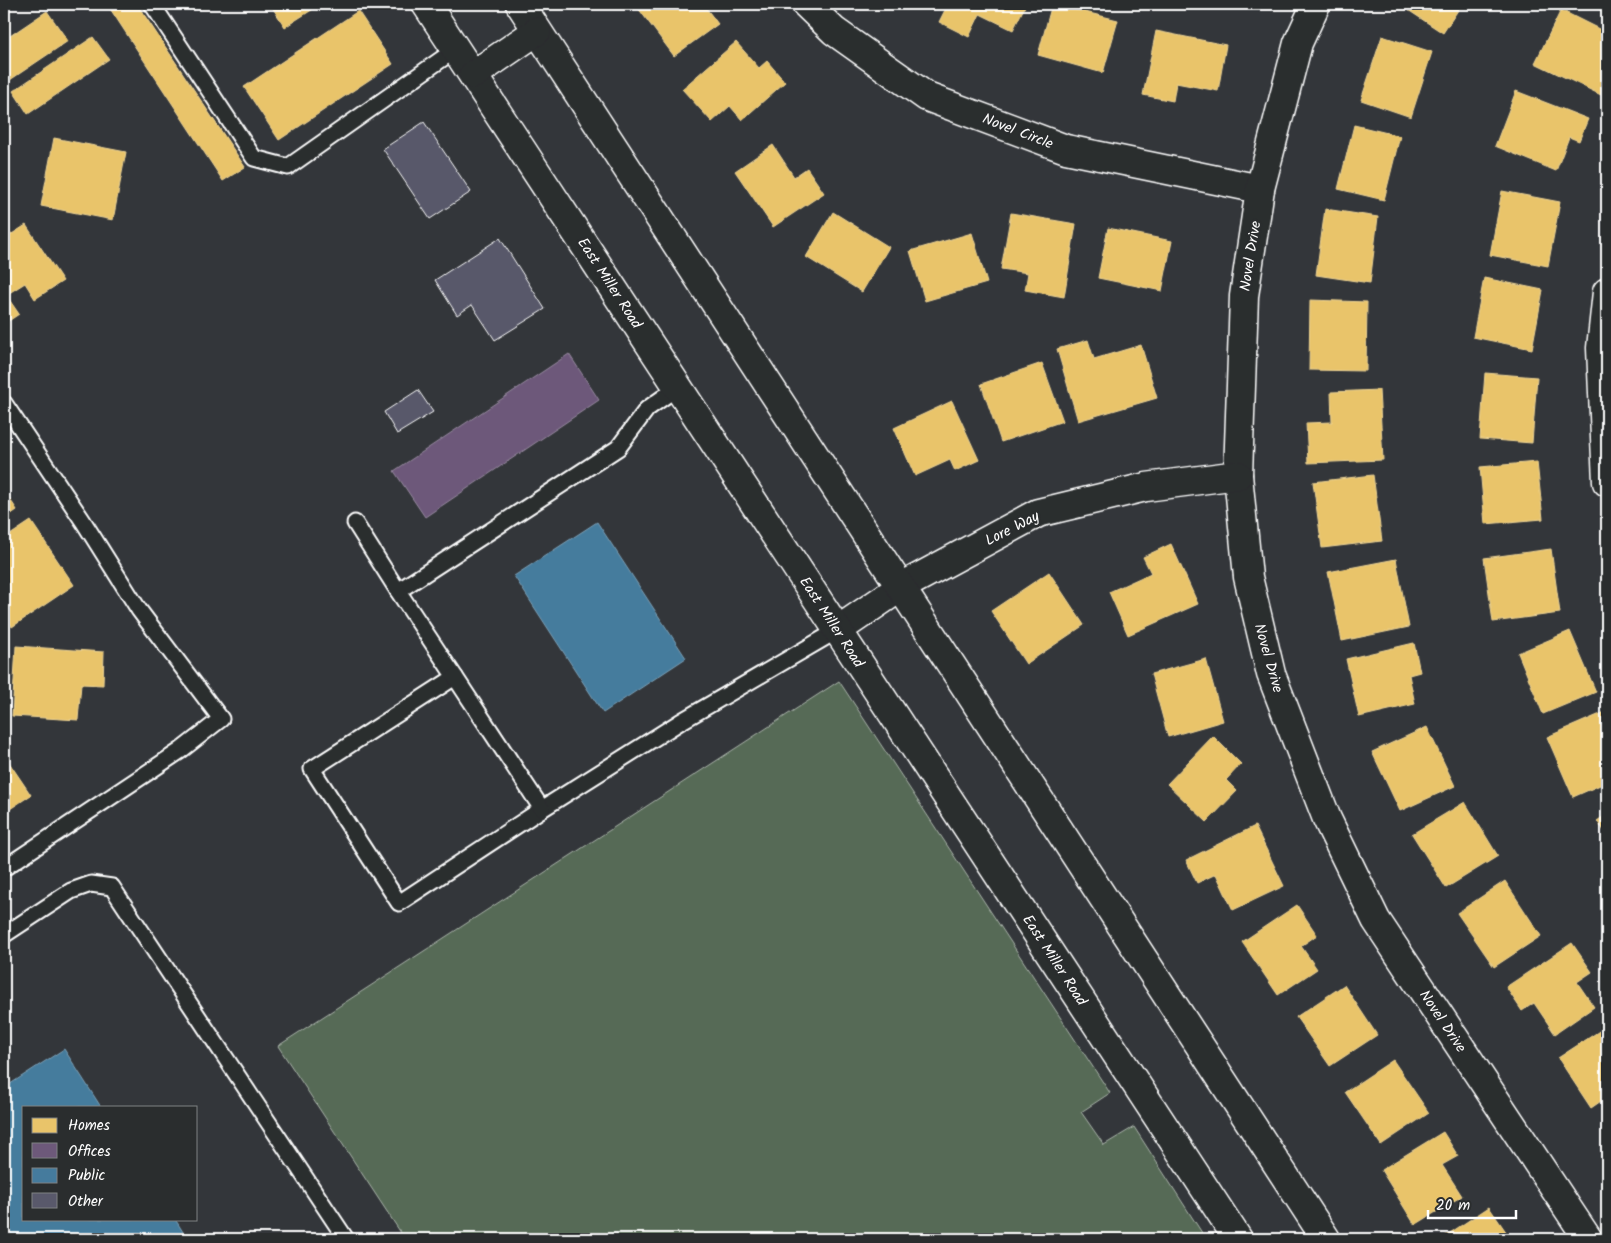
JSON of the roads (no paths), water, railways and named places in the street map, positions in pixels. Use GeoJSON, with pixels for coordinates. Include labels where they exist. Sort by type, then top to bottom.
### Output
{"type":"FeatureCollection","features":[{"type":"Feature","properties":{"kind":"main road","name":"East Miller Road"},"geometry":{"type":"LineString","coordinates":[[426,4],[1238,1239]]}},
{"type":"Feature","properties":{"kind":"main road"},"geometry":{"type":"LineString","coordinates":[[520,4],[1326,1239]]}},
{"type":"Feature","properties":{"kind":"main road","name":"Novel Circle"},"geometry":{"type":"LineString","coordinates":[[806,4],[834,31],[927,96],[1066,149],[1260,189]]}},
{"type":"Feature","properties":{"kind":"main road","name":"Novel Drive"},"geometry":{"type":"LineString","coordinates":[[1316,4],[1298,43],[1260,189],[1244,296],[1238,476],[1248,577],[1271,674],[1327,818],[1376,920],[1588,1239]]}},
{"type":"Feature","properties":{"kind":"main road"},"geometry":{"type":"LineString","coordinates":[[473,75],[537,30]]}},
{"type":"Feature","properties":{"kind":"main road"},"geometry":{"type":"LineString","coordinates":[[1607,292],[1601,348],[1607,482]]}},
{"type":"Feature","properties":{"kind":"main road","name":"Lore Way"},"geometry":{"type":"LineString","coordinates":[[838,630],[901,587],[1038,513],[1146,487],[1238,476]]}},
{"type":"Feature","properties":{"kind":"lane"},"geometry":{"type":"LineString","coordinates":[[152,4],[254,158],[288,167],[456,49]]}},
{"type":"Feature","properties":{"kind":"lane"},"geometry":{"type":"LineString","coordinates":[[398,592],[618,448],[647,409],[678,387]]}},
{"type":"Feature","properties":{"kind":"lane"},"geometry":{"type":"LineString","coordinates":[[4,403],[83,521],[139,610],[221,719],[180,751],[4,868]]}},
{"type":"Feature","properties":{"kind":"lane"},"geometry":{"type":"LineString","coordinates":[[354,523],[542,809]]}},
{"type":"Feature","properties":{"kind":"lane"},"geometry":{"type":"LineString","coordinates":[[455,677],[312,769],[399,903],[542,809],[680,722],[838,630]]}},
{"type":"Feature","properties":{"kind":"lane"},"geometry":{"type":"LineString","coordinates":[[4,935],[71,891],[91,884],[112,887],[346,1239]]}}]}
